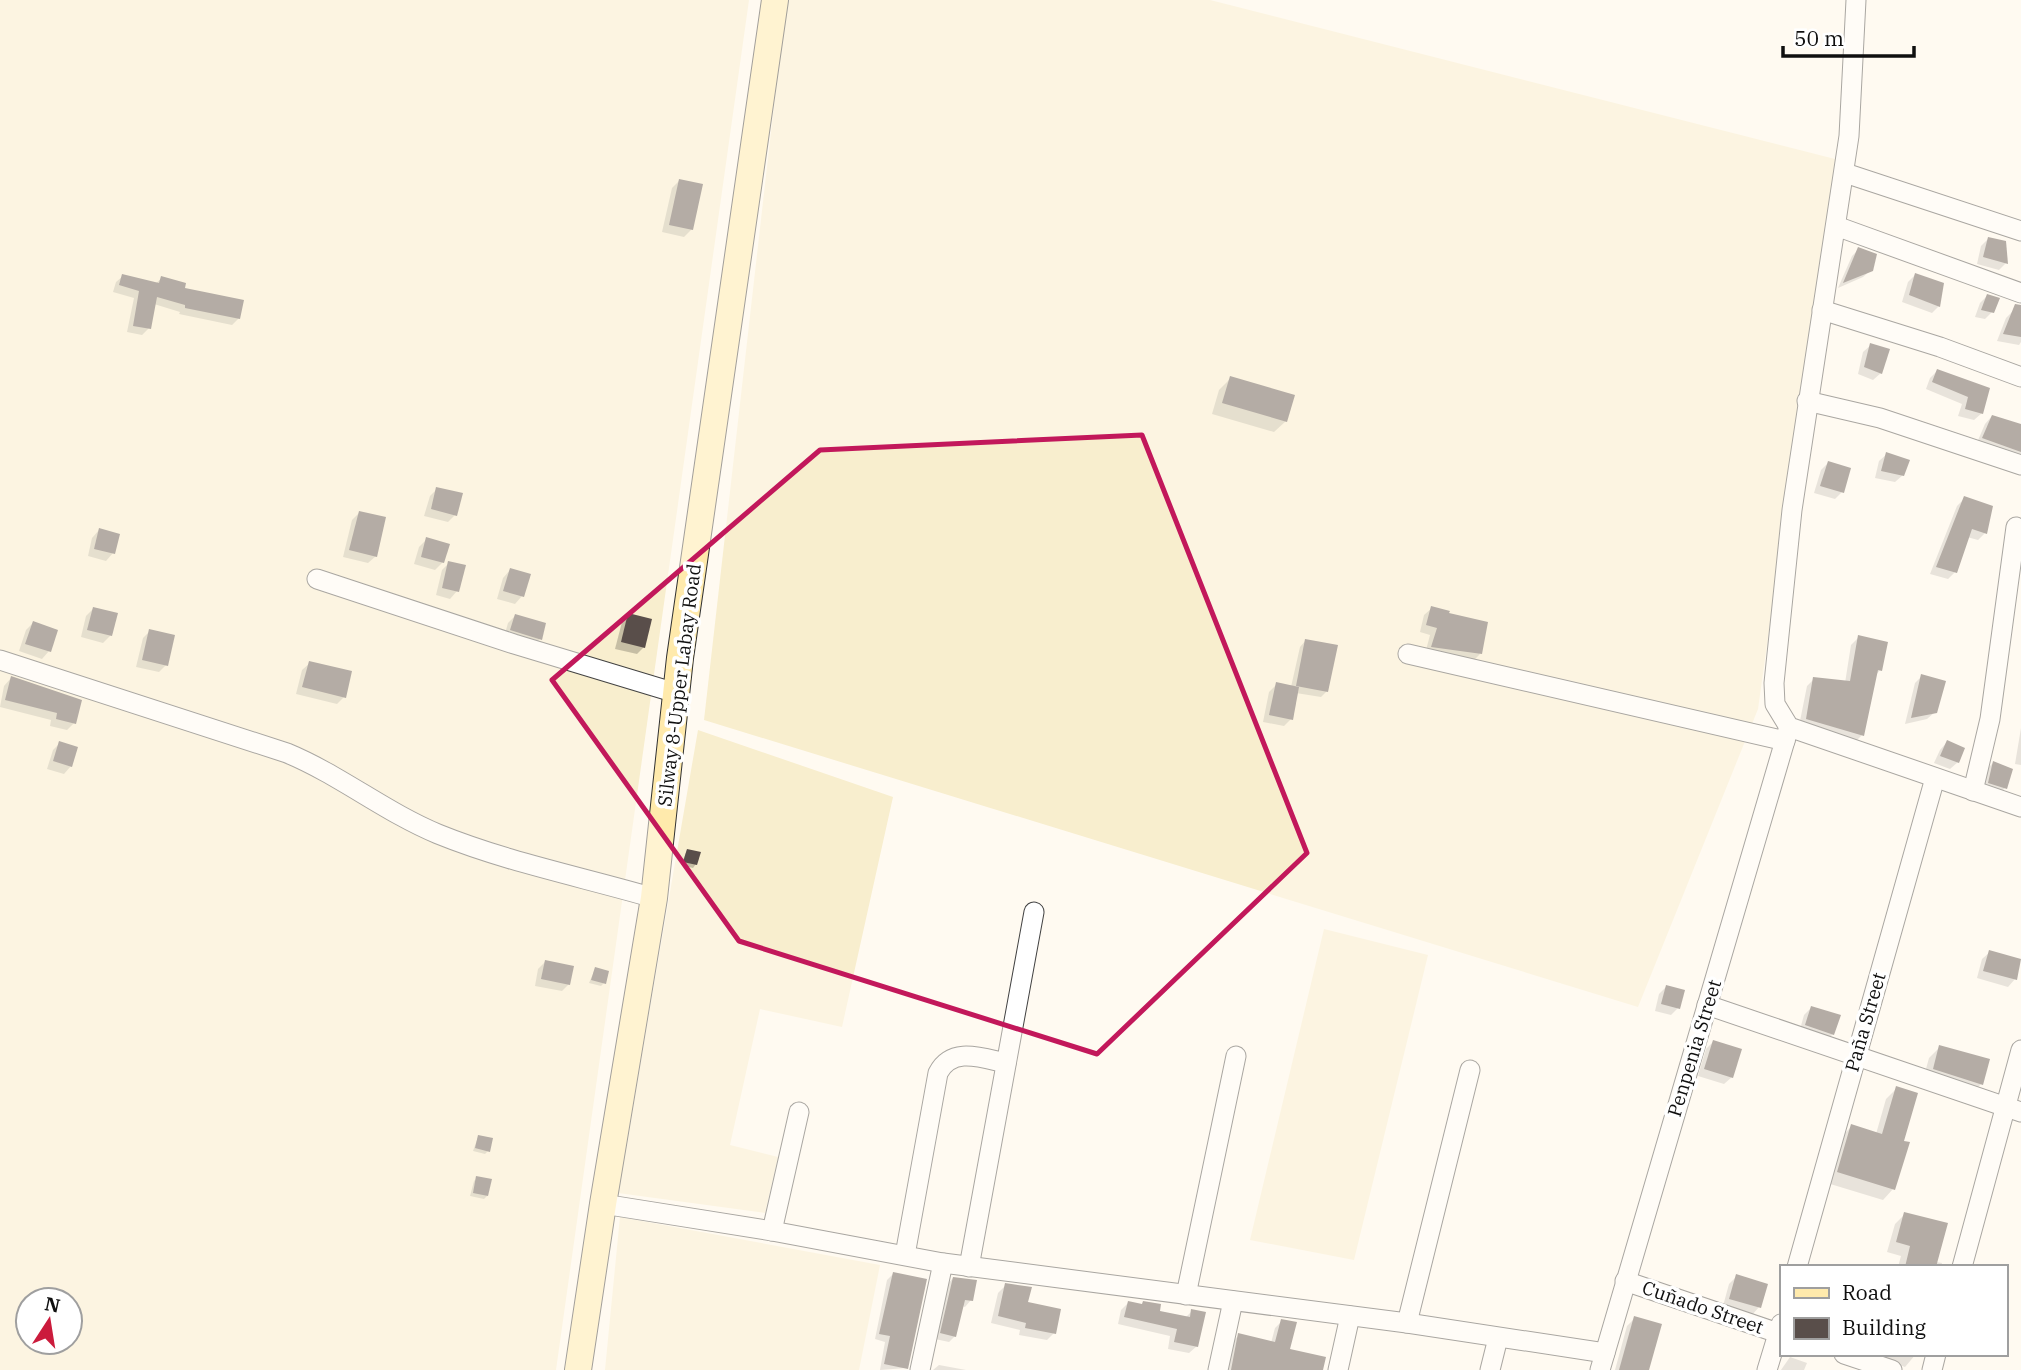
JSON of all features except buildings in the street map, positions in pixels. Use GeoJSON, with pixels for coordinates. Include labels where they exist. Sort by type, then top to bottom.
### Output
{"type":"FeatureCollection","features":[{"type":"Feature","properties":{"kind":"main road","name":"Silway 8-Upper Labay Road"},"geometry":{"type":"LineString","coordinates":[[578,1370],[654,898],[677,693],[775,0]]}},
{"type":"Feature","properties":{"kind":"street"},"geometry":{"type":"LineString","coordinates":[[1787,734],[1775,704],[1774,683],[1792,510],[1849,136],[1856,0]]}},
{"type":"Feature","properties":{"kind":"street"},"geometry":{"type":"LineString","coordinates":[[1844,173],[2021,231]]}},
{"type":"Feature","properties":{"kind":"street"},"geometry":{"type":"LineString","coordinates":[[1836,226],[2021,293]]}},
{"type":"Feature","properties":{"kind":"street"},"geometry":{"type":"LineString","coordinates":[[1822,310],[1940,347],[2021,377]]}},
{"type":"Feature","properties":{"kind":"street"},"geometry":{"type":"LineString","coordinates":[[1807,401],[1917,429],[2021,465]]}},
{"type":"Feature","properties":{"kind":"street"},"geometry":{"type":"LineString","coordinates":[[1973,791],[1990,719],[2016,527]]}},
{"type":"Feature","properties":{"kind":"street"},"geometry":{"type":"LineString","coordinates":[[317,579],[514,644],[677,693]]}},
{"type":"Feature","properties":{"kind":"street"},"geometry":{"type":"LineString","coordinates":[[1408,654],[1787,734],[2021,807]]}},
{"type":"Feature","properties":{"kind":"street"},"geometry":{"type":"LineString","coordinates":[[0,660],[287,753],[312,764],[409,821],[494,854],[654,898]]}},
{"type":"Feature","properties":{"kind":"street","name":"Penpenia Street"},"geometry":{"type":"LineString","coordinates":[[1602,1362],[1787,734]]}},
{"type":"Feature","properties":{"kind":"street","name":"Paña Street"},"geometry":{"type":"LineString","coordinates":[[1798,1265],[1935,778]]}},
{"type":"Feature","properties":{"kind":"street"},"geometry":{"type":"LineString","coordinates":[[969,1267],[1034,912]]}},
{"type":"Feature","properties":{"kind":"street"},"geometry":{"type":"LineString","coordinates":[[1707,1005],[2013,1110]]}},
{"type":"Feature","properties":{"kind":"street"},"geometry":{"type":"LineString","coordinates":[[1963,1265],[2013,1110],[2021,1050]]}},
{"type":"Feature","properties":{"kind":"street"},"geometry":{"type":"LineString","coordinates":[[905,1255],[938,1073],[948,1059],[955,1056],[966,1055],[1006,1063]]}},
{"type":"Feature","properties":{"kind":"street"},"geometry":{"type":"LineString","coordinates":[[1186,1295],[1236,1056]]}},
{"type":"Feature","properties":{"kind":"street"},"geometry":{"type":"LineString","coordinates":[[1408,1323],[1471,1070]]}},
{"type":"Feature","properties":{"kind":"street"},"geometry":{"type":"LineString","coordinates":[[772,1231],[799,1112]]}},
{"type":"Feature","properties":{"kind":"street"},"geometry":{"type":"LineString","coordinates":[[603,1205],[772,1231],[969,1267],[1408,1323],[1498,1338],[1602,1362]]}},
{"type":"Feature","properties":{"kind":"street"},"geometry":{"type":"LineString","coordinates":[[920,1370],[943,1263]]}},
{"type":"Feature","properties":{"kind":"street","name":"Cuñado Street"},"geometry":{"type":"LineString","coordinates":[[1625,1281],[1780,1330]]}},
{"type":"Feature","properties":{"kind":"street"},"geometry":{"type":"LineString","coordinates":[[1218,1370],[1233,1301]]}},
{"type":"Feature","properties":{"kind":"street"},"geometry":{"type":"LineString","coordinates":[[1338,1370],[1350,1316]]}},
{"type":"Feature","properties":{"kind":"street"},"geometry":{"type":"LineString","coordinates":[[1767,1370],[1780,1333]]}},
{"type":"Feature","properties":{"kind":"street"},"geometry":{"type":"LineString","coordinates":[[1490,1370],[1498,1338]]}},
{"type":"Feature","properties":{"kind":"street"},"geometry":{"type":"LineString","coordinates":[[1850,1356],[1892,1370]]}},
{"type":"Feature","properties":{"kind":"highlighted area"},"geometry":{"type":"Polygon","coordinates":[[[1142,435],[1307,853],[1097,1054],[739,941],[552,680],[820,450],[1142,435]]]}},
{"type":"Feature","properties":{"kind":"shaded area"},"geometry":{"type":"Polygon","coordinates":[[[0,0],[749,0],[556,1370],[0,1370],[0,0]]]}},
{"type":"Feature","properties":{"kind":"shaded area"},"geometry":{"type":"Polygon","coordinates":[[[786,0],[1210,0],[1835,159],[1758,709],[1638,1007],[704,720],[786,0]]]}},
{"type":"Feature","properties":{"kind":"shaded area"},"geometry":{"type":"Polygon","coordinates":[[[698,730],[893,797],[842,1027],[760,1009],[730,1145],[778,1157],[765,1213],[618,1193],[698,730]]]}},
{"type":"Feature","properties":{"kind":"shaded area"},"geometry":{"type":"Polygon","coordinates":[[[1324,929],[1428,955],[1354,1260],[1250,1240],[1324,929]]]}},
{"type":"Feature","properties":{"kind":"shaded area"},"geometry":{"type":"Polygon","coordinates":[[[620,1217],[880,1265],[859,1370],[605,1370],[620,1217]]]}}]}
